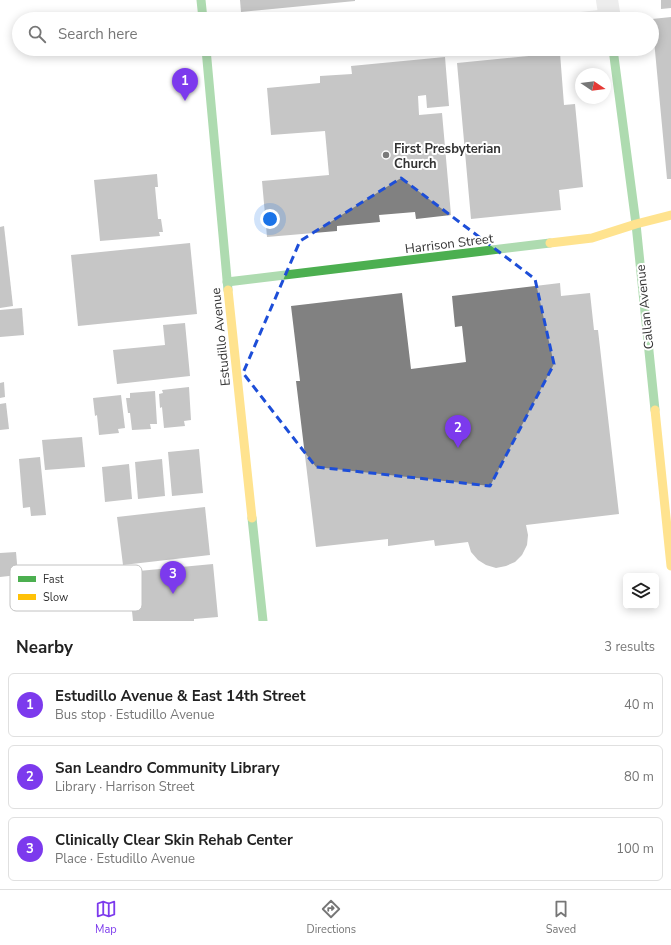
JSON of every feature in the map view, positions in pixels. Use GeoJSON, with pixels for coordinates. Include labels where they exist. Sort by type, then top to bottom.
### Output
{"type":"FeatureCollection","features":[{"type":"Feature","properties":{"kind":"street"},"geometry":{"type":"LineString","coordinates":[[201,0],[202,12]]}},
{"type":"Feature","properties":{"kind":"street","name":"Estudillo Avenue"},"geometry":{"type":"LineString","coordinates":[[207,56],[227,282],[264,621]]}},
{"type":"Feature","properties":{"kind":"street","name":"Callan Avenue"},"geometry":{"type":"LineString","coordinates":[[614,56],[636,224],[671,566]]}},
{"type":"Feature","properties":{"kind":"street","name":"Harrison Street"},"geometry":{"type":"LineString","coordinates":[[227,282],[592,238],[671,215]]}},
{"type":"Feature","properties":{"kind":"highlighted area"},"geometry":{"type":"Polygon","coordinates":[[[401,178],[535,279],[554,364],[490,486],[316,467],[243,373],[300,241],[401,178]]]}},
{"type":"Feature","properties":{"kind":"building"},"geometry":{"type":"Polygon","coordinates":[[[240,0],[355,0],[355,1],[241,12],[240,0]]]}},
{"type":"Feature","properties":{"kind":"building"},"geometry":{"type":"Polygon","coordinates":[[[661,0],[671,0],[671,8],[661,9],[661,0]]]}},
{"type":"Feature","properties":{"kind":"building"},"geometry":{"type":"Polygon","coordinates":[[[671,17],[671,179],[667,179],[655,56],[659,56],[659,18],[671,17]]]}},
{"type":"Feature","properties":{"kind":"building"},"geometry":{"type":"Polygon","coordinates":[[[529,56],[560,56],[564,105],[575,104],[583,187],[559,190],[561,210],[471,219],[457,63],[529,56]]]}},
{"type":"Feature","properties":{"kind":"building","name":"First Presbyterian Church"},"geometry":{"type":"Polygon","coordinates":[[[445,57],[449,106],[427,108],[426,95],[418,96],[419,115],[442,113],[451,215],[416,219],[415,212],[379,215],[380,222],[337,226],[337,231],[267,237],[262,181],[329,175],[325,131],[271,135],[267,88],[320,83],[320,76],[352,74],[351,66],[445,57]]]}},
{"type":"Feature","properties":{"kind":"building"},"geometry":{"type":"Polygon","coordinates":[[[157,174],[158,187],[155,187],[158,219],[161,219],[163,232],[159,232],[160,236],[100,241],[94,180],[157,174]]]}},
{"type":"Feature","properties":{"kind":"building"},"geometry":{"type":"Polygon","coordinates":[[[4,226],[13,306],[0,308],[0,227],[4,226]]]}},
{"type":"Feature","properties":{"kind":"building"},"geometry":{"type":"Polygon","coordinates":[[[190,243],[197,314],[78,326],[71,255],[190,243]]]}},
{"type":"Feature","properties":{"kind":"building"},"geometry":{"type":"Polygon","coordinates":[[[560,283],[561,296],[590,293],[594,330],[598,330],[619,514],[526,525],[528,535],[527,545],[522,555],[515,562],[496,568],[486,565],[478,560],[471,552],[468,542],[435,546],[434,540],[388,546],[388,539],[316,547],[296,381],[300,381],[291,306],[402,293],[411,369],[466,362],[462,326],[455,327],[452,296],[560,283]]]}},
{"type":"Feature","properties":{"kind":"building"},"geometry":{"type":"Polygon","coordinates":[[[22,308],[24,335],[0,337],[0,310],[22,308]]]}},
{"type":"Feature","properties":{"kind":"building"},"geometry":{"type":"Polygon","coordinates":[[[185,323],[190,376],[117,384],[113,350],[165,345],[163,325],[185,323]]]}},
{"type":"Feature","properties":{"kind":"building"},"geometry":{"type":"Polygon","coordinates":[[[4,382],[5,397],[0,398],[0,383],[4,382]]]}},
{"type":"Feature","properties":{"kind":"building"},"geometry":{"type":"Polygon","coordinates":[[[189,387],[191,420],[184,421],[185,426],[164,428],[159,394],[163,393],[162,390],[189,387]]]}},
{"type":"Feature","properties":{"kind":"building"},"geometry":{"type":"Polygon","coordinates":[[[155,391],[157,424],[150,424],[151,429],[132,430],[126,398],[130,398],[130,393],[155,391]]]}},
{"type":"Feature","properties":{"kind":"building"},"geometry":{"type":"Polygon","coordinates":[[[121,395],[125,428],[118,429],[119,433],[99,435],[97,415],[95,416],[93,398],[121,395]]]}},
{"type":"Feature","properties":{"kind":"building"},"geometry":{"type":"Polygon","coordinates":[[[6,403],[9,429],[0,430],[0,404],[6,403]]]}},
{"type":"Feature","properties":{"kind":"building"},"geometry":{"type":"Polygon","coordinates":[[[82,437],[85,467],[45,470],[42,440],[82,437]]]}},
{"type":"Feature","properties":{"kind":"building"},"geometry":{"type":"Polygon","coordinates":[[[199,449],[203,493],[172,496],[168,452],[199,449]]]}},
{"type":"Feature","properties":{"kind":"building"},"geometry":{"type":"Polygon","coordinates":[[[40,457],[46,515],[31,516],[30,507],[23,508],[19,459],[40,457]]]}},
{"type":"Feature","properties":{"kind":"building"},"geometry":{"type":"Polygon","coordinates":[[[162,459],[165,496],[138,499],[135,462],[162,459]]]}},
{"type":"Feature","properties":{"kind":"building"},"geometry":{"type":"Polygon","coordinates":[[[129,464],[132,499],[105,502],[102,467],[129,464]]]}},
{"type":"Feature","properties":{"kind":"building"},"geometry":{"type":"Polygon","coordinates":[[[205,507],[210,555],[123,565],[117,517],[205,507]]]}},
{"type":"Feature","properties":{"kind":"building"},"geometry":{"type":"Polygon","coordinates":[[[16,552],[17,565],[10,565],[10,576],[0,577],[0,553],[16,552]]]}},
{"type":"Feature","properties":{"kind":"building"},"geometry":{"type":"Polygon","coordinates":[[[213,564],[218,617],[194,619],[194,621],[133,621],[132,611],[142,611],[142,571],[213,564]]]}},
{"type":"Feature","properties":{"kind":"traffic: fast"},"geometry":{"type":"LineString","coordinates":[[201,0],[202,12]]}},
{"type":"Feature","properties":{"kind":"traffic: fast"},"geometry":{"type":"LineString","coordinates":[[207,56],[228,290]]}},
{"type":"Feature","properties":{"kind":"traffic: fast"},"geometry":{"type":"LineString","coordinates":[[614,56],[636,224],[655,410]]}},
{"type":"Feature","properties":{"kind":"traffic: fast"},"geometry":{"type":"LineString","coordinates":[[227,282],[550,243]]}},
{"type":"Feature","properties":{"kind":"traffic: fast"},"geometry":{"type":"LineString","coordinates":[[252,518],[263,621]]}},
{"type":"Feature","properties":{"kind":"traffic: slow"},"geometry":{"type":"LineString","coordinates":[[550,243],[592,238],[671,215]]}},
{"type":"Feature","properties":{"kind":"traffic: slow"},"geometry":{"type":"LineString","coordinates":[[228,290],[252,518]]}},
{"type":"Feature","properties":{"kind":"traffic: slow"},"geometry":{"type":"LineString","coordinates":[[655,410],[671,566]]}},
{"type":"Feature","properties":{"kind":"place","name":"Estudillo Avenue & East 14th Street"},"geometry":{"type":"Point","coordinates":[185,101]}},
{"type":"Feature","properties":{"kind":"place","name":"First Presbyterian Church"},"geometry":{"type":"Point","coordinates":[386,155]}},
{"type":"Feature","properties":{"kind":"place","name":"San Leandro Community Library"},"geometry":{"type":"Point","coordinates":[458,448]}},
{"type":"Feature","properties":{"kind":"place","name":"Clinically Clear Skin Rehab Center"},"geometry":{"type":"Point","coordinates":[173,594]}}]}
